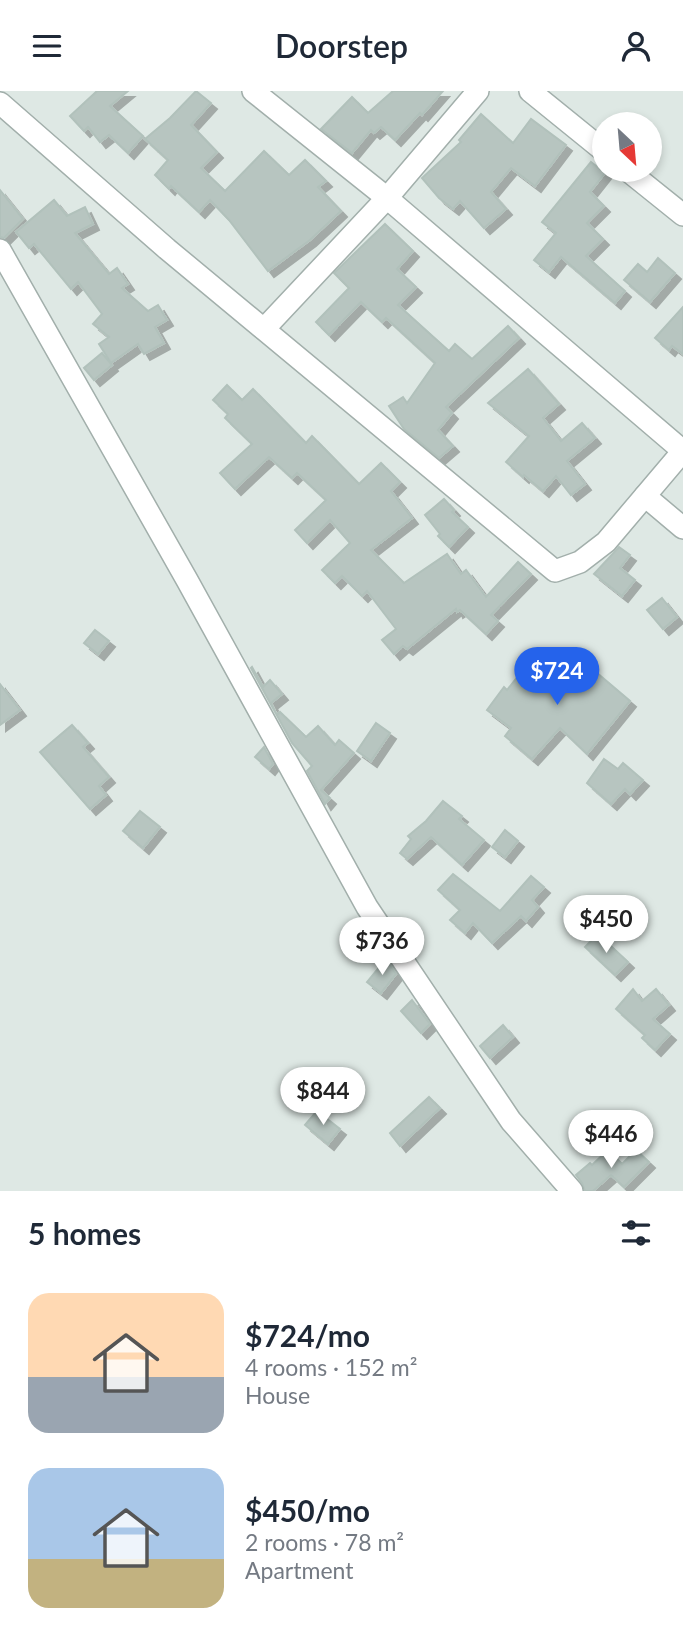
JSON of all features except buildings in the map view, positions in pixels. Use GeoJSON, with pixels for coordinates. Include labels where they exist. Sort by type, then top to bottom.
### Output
{"type":"FeatureCollection","features":[{"type":"Feature","properties":{"kind":"street"},"geometry":{"type":"LineString","coordinates":[[0,103],[167,249],[555,571],[580,562],[606,542],[683,451],[387,198],[253,91]]}},
{"type":"Feature","properties":{"kind":"street"},"geometry":{"type":"LineString","coordinates":[[264,329],[387,198],[478,91]]}},
{"type":"Feature","properties":{"kind":"street"},"geometry":{"type":"LineString","coordinates":[[530,91],[592,141]]}},
{"type":"Feature","properties":{"kind":"street"},"geometry":{"type":"LineString","coordinates":[[642,182],[683,215]]}},
{"type":"Feature","properties":{"kind":"street"},"geometry":{"type":"LineString","coordinates":[[0,250],[180,568],[366,907],[511,1121],[572,1191]]}},
{"type":"Feature","properties":{"kind":"street"},"geometry":{"type":"LineString","coordinates":[[645,496],[683,528]]}}]}
